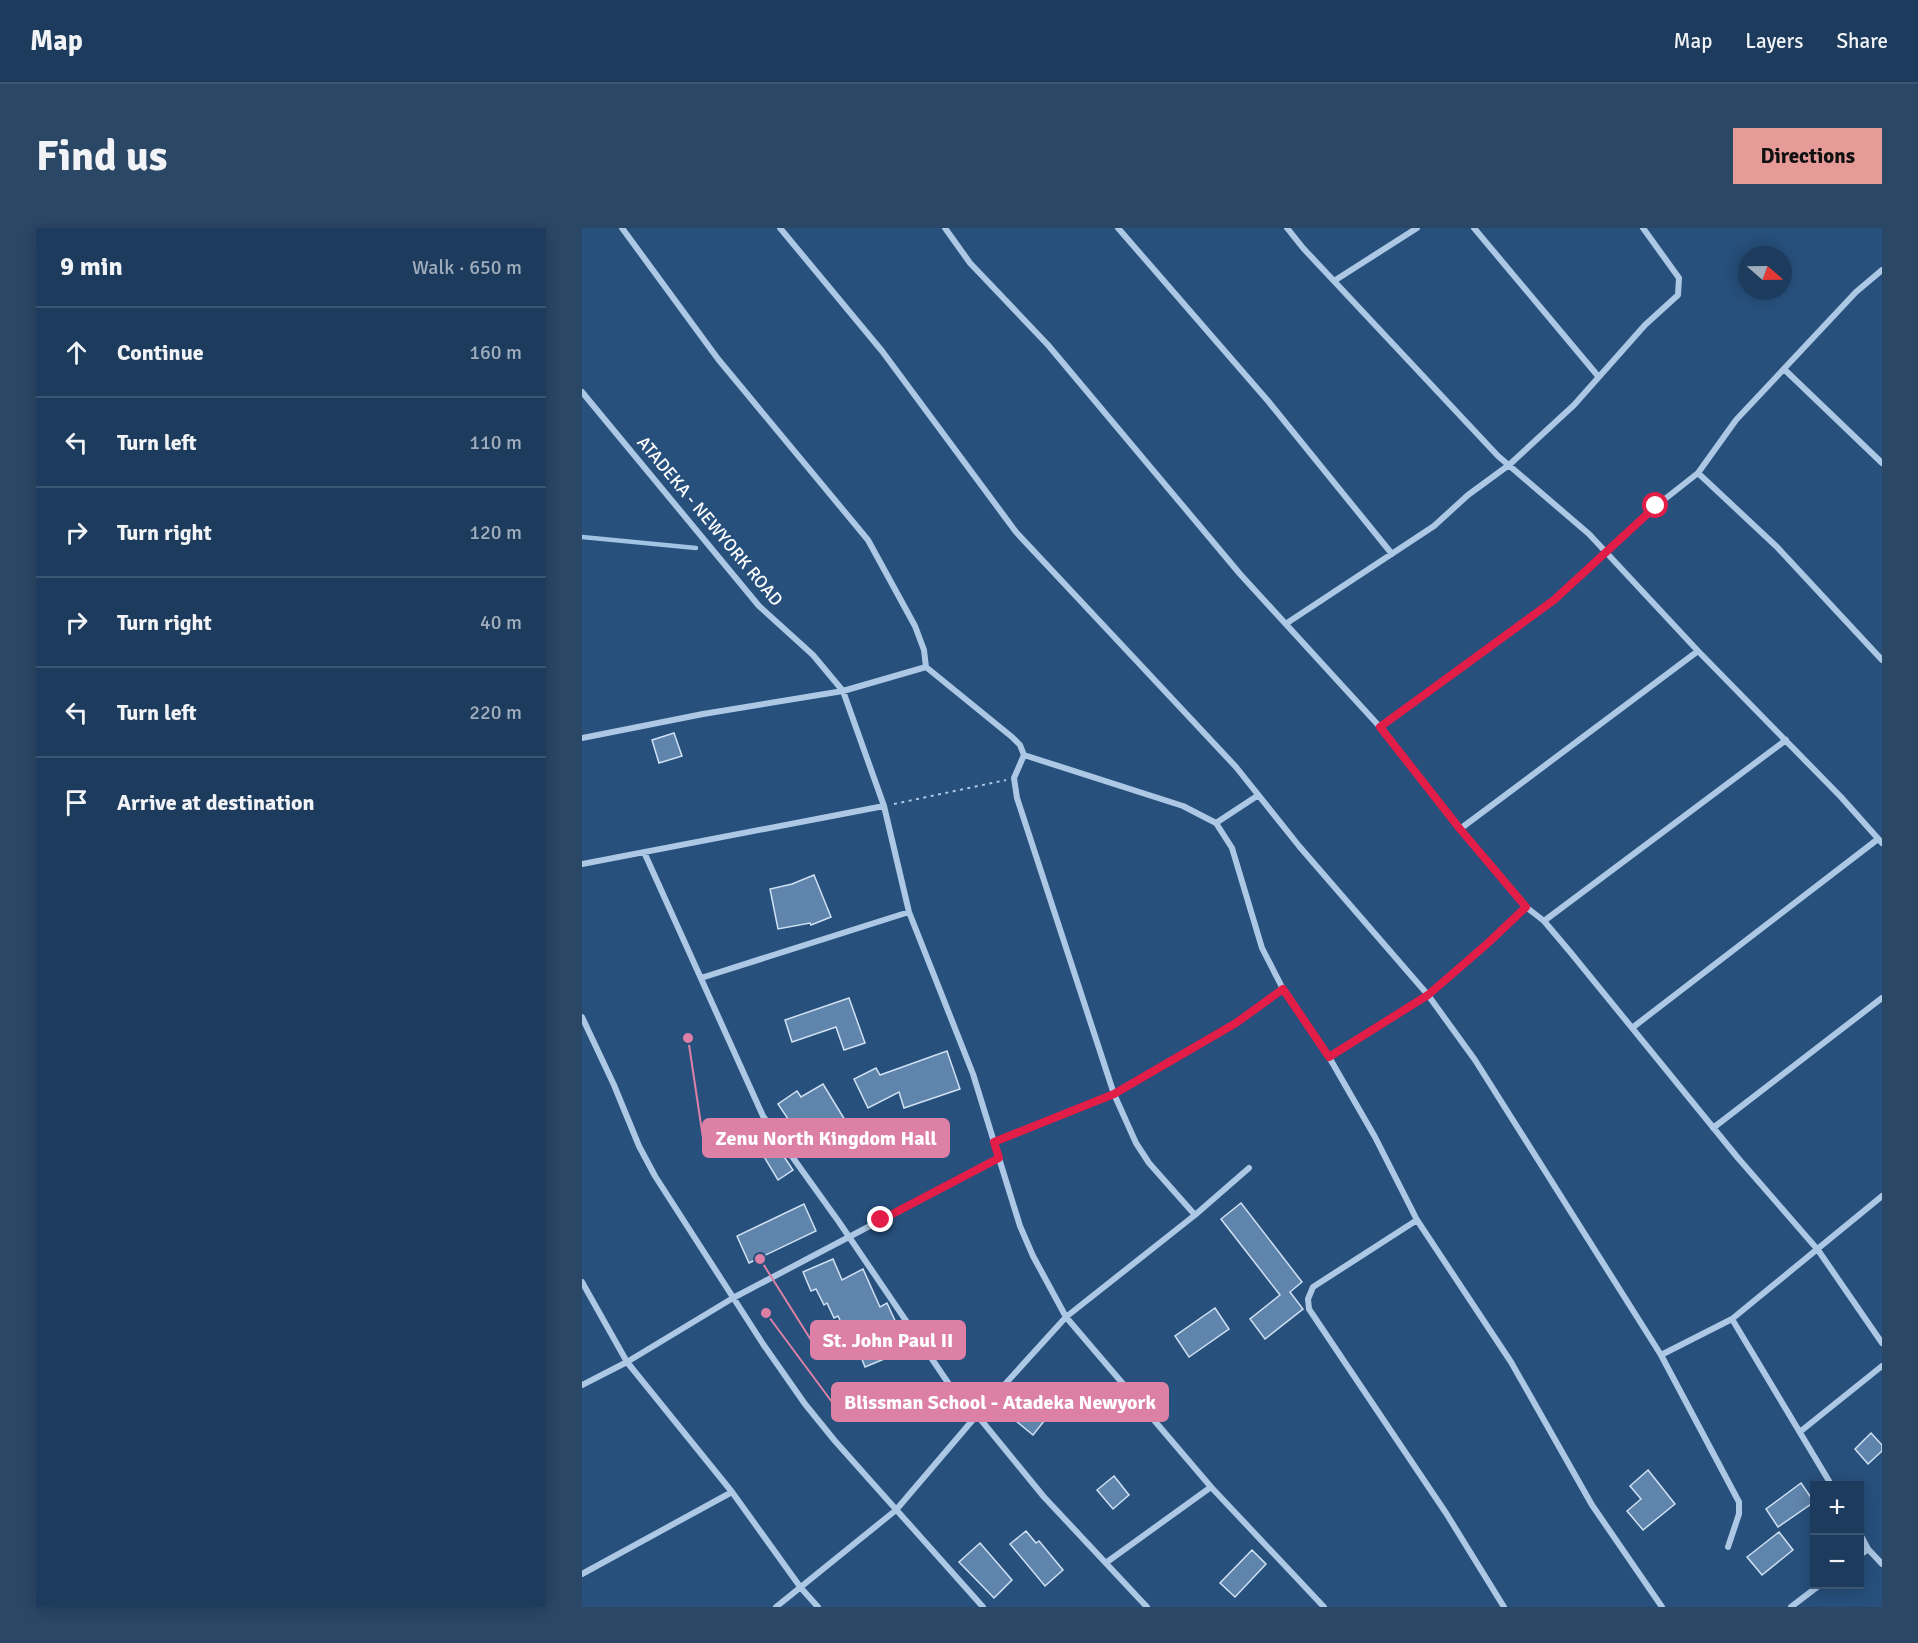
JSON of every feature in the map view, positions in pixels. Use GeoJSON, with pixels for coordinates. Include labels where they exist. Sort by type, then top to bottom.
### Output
{"type":"FeatureCollection","features":[{"type":"Feature","properties":{"kind":"street"},"geometry":{"type":"LineString","coordinates":[[622,228],[718,359],[868,540],[915,626],[924,650],[926,667],[1020,744],[1024,755],[1014,778],[1017,798],[1114,1094],[1136,1143],[1149,1163],[1195,1215]]}},
{"type":"Feature","properties":{"kind":"street"},"geometry":{"type":"LineString","coordinates":[[780,228],[882,351],[1016,532],[1236,767],[1257,796],[1428,995],[1475,1060],[1661,1355],[1739,1502],[1739,1514],[1728,1547]]}},
{"type":"Feature","properties":{"kind":"street"},"geometry":{"type":"LineString","coordinates":[[945,228],[970,263],[1048,345],[1240,574],[1380,727],[1460,829],[1526,907],[1544,921],[1713,1128],[1818,1250],[1882,1343]]}},
{"type":"Feature","properties":{"kind":"street"},"geometry":{"type":"LineString","coordinates":[[1118,228],[1268,400],[1392,554]]}},
{"type":"Feature","properties":{"kind":"street"},"geometry":{"type":"LineString","coordinates":[[1287,228],[1482,439],[1589,534],[1698,651],[1841,797],[1880,841],[1632,1028]]}},
{"type":"Feature","properties":{"kind":"street"},"geometry":{"type":"LineString","coordinates":[[1334,281],[1417,228]]}},
{"type":"Feature","properties":{"kind":"street"},"geometry":{"type":"LineString","coordinates":[[1474,228],[1598,376]]}},
{"type":"Feature","properties":{"kind":"street"},"geometry":{"type":"LineString","coordinates":[[1287,623],[1434,526],[1468,495],[1509,465],[1574,405],[1645,325],[1678,294],[1679,278],[1643,228]]}},
{"type":"Feature","properties":{"kind":"street"},"geometry":{"type":"LineString","coordinates":[[1380,727],[1554,600],[1656,506],[1698,473],[1736,420],[1856,292],[1882,270]]}},
{"type":"Feature","properties":{"kind":"street"},"geometry":{"type":"LineString","coordinates":[[1785,370],[1882,463]]}},
{"type":"Feature","properties":{"kind":"street","name":"ATADEKA - NEWYORK ROAD"},"geometry":{"type":"LineString","coordinates":[[582,392],[759,606],[813,655],[843,691]]}},
{"type":"Feature","properties":{"kind":"street"},"geometry":{"type":"LineString","coordinates":[[1698,473],[1777,547],[1882,660]]}},
{"type":"Feature","properties":{"kind":"street"},"geometry":{"type":"LineString","coordinates":[[1460,829],[1698,651]]}},
{"type":"Feature","properties":{"kind":"street"},"geometry":{"type":"LineString","coordinates":[[582,738],[703,714],[843,691],[926,667]]}},
{"type":"Feature","properties":{"kind":"street"},"geometry":{"type":"LineString","coordinates":[[843,691],[884,806],[909,912],[973,1074],[1020,1226],[1033,1256],[1066,1317],[1211,1487],[1324,1607]]}},
{"type":"Feature","properties":{"kind":"street"},"geometry":{"type":"LineString","coordinates":[[1544,921],[1786,740]]}},
{"type":"Feature","properties":{"kind":"street"},"geometry":{"type":"LineString","coordinates":[[1024,755],[1183,806],[1216,823],[1232,848],[1262,948],[1283,989],[1329,1057],[1375,1137],[1417,1220],[1511,1362],[1592,1505],[1662,1607]]}},
{"type":"Feature","properties":{"kind":"street"},"geometry":{"type":"LineString","coordinates":[[1216,823],[1257,796]]}},
{"type":"Feature","properties":{"kind":"street"},"geometry":{"type":"LineString","coordinates":[[582,864],[884,806]]}},
{"type":"Feature","properties":{"kind":"street"},"geometry":{"type":"LineString","coordinates":[[644,852],[763,1116],[955,1393],[1044,1497],[1147,1607]]}},
{"type":"Feature","properties":{"kind":"street"},"geometry":{"type":"LineString","coordinates":[[1329,1057],[1428,995],[1526,907]]}},
{"type":"Feature","properties":{"kind":"street"},"geometry":{"type":"LineString","coordinates":[[701,978],[909,912]]}},
{"type":"Feature","properties":{"kind":"street"},"geometry":{"type":"LineString","coordinates":[[994,1142],[1114,1094],[1236,1023],[1283,989]]}},
{"type":"Feature","properties":{"kind":"street"},"geometry":{"type":"LineString","coordinates":[[1713,1128],[1882,998]]}},
{"type":"Feature","properties":{"kind":"street"},"geometry":{"type":"LineString","coordinates":[[582,1017],[639,1146],[655,1176],[733,1298],[805,1404],[983,1607]]}},
{"type":"Feature","properties":{"kind":"street"},"geometry":{"type":"LineString","coordinates":[[582,1385],[627,1362],[733,1298],[999,1158]]}},
{"type":"Feature","properties":{"kind":"street"},"geometry":{"type":"LineString","coordinates":[[776,1607],[896,1510],[976,1415],[1066,1317],[1195,1215],[1249,1168]]}},
{"type":"Feature","properties":{"kind":"street"},"geometry":{"type":"LineString","coordinates":[[1661,1355],[1732,1319],[1882,1196]]}},
{"type":"Feature","properties":{"kind":"street"},"geometry":{"type":"LineString","coordinates":[[1417,1220],[1313,1287],[1308,1299],[1309,1309],[1446,1513],[1504,1607]]}},
{"type":"Feature","properties":{"kind":"street"},"geometry":{"type":"LineString","coordinates":[[582,1282],[627,1362],[732,1492],[801,1588],[818,1607]]}},
{"type":"Feature","properties":{"kind":"street"},"geometry":{"type":"LineString","coordinates":[[1732,1319],[1830,1481]]}},
{"type":"Feature","properties":{"kind":"street"},"geometry":{"type":"LineString","coordinates":[[1801,1431],[1882,1366]]}},
{"type":"Feature","properties":{"kind":"street"},"geometry":{"type":"LineString","coordinates":[[1107,1562],[1211,1487]]}},
{"type":"Feature","properties":{"kind":"street"},"geometry":{"type":"LineString","coordinates":[[582,1574],[732,1492]]}},
{"type":"Feature","properties":{"kind":"street"},"geometry":{"type":"LineString","coordinates":[[1861,1535],[1868,1549],[1882,1564]]}},
{"type":"Feature","properties":{"kind":"street"},"geometry":{"type":"LineString","coordinates":[[1864,1552],[1868,1549]]}},
{"type":"Feature","properties":{"kind":"street"},"geometry":{"type":"LineString","coordinates":[[1791,1607],[1814,1589]]}},
{"type":"Feature","properties":{"kind":"path"},"geometry":{"type":"LineString","coordinates":[[884,806],[1014,778]]}},
{"type":"Feature","properties":{"kind":"building"},"geometry":{"type":"Polygon","coordinates":[[[674,733],[682,756],[659,763],[652,740],[674,733]]]}},
{"type":"Feature","properties":{"kind":"building"},"geometry":{"type":"Polygon","coordinates":[[[814,875],[831,917],[811,925],[810,923],[778,929],[770,889],[792,884],[814,875]]]}},
{"type":"Feature","properties":{"kind":"building"},"geometry":{"type":"Polygon","coordinates":[[[849,998],[865,1043],[844,1050],[836,1027],[792,1042],[785,1020],[849,998]]]}},
{"type":"Feature","properties":{"kind":"building"},"geometry":{"type":"Polygon","coordinates":[[[947,1051],[960,1089],[904,1108],[899,1092],[868,1108],[854,1079],[876,1068],[880,1075],[947,1051]]]}},
{"type":"Feature","properties":{"kind":"building"},"geometry":{"type":"Polygon","coordinates":[[[823,1084],[848,1125],[828,1137],[824,1130],[804,1143],[778,1104],[797,1091],[801,1097],[823,1084]]]}},
{"type":"Feature","properties":{"kind":"building"},"geometry":{"type":"Polygon","coordinates":[[[764,1127],[793,1170],[778,1180],[751,1135],[764,1127]]]}},
{"type":"Feature","properties":{"kind":"building"},"geometry":{"type":"Polygon","coordinates":[[[1241,1203],[1302,1282],[1290,1292],[1303,1309],[1265,1339],[1250,1319],[1280,1295],[1221,1219],[1241,1203]]]}},
{"type":"Feature","properties":{"kind":"building"},"geometry":{"type":"Polygon","coordinates":[[[804,1204],[816,1231],[749,1263],[737,1236],[804,1204]]]}},
{"type":"Feature","properties":{"kind":"building"},"geometry":{"type":"Polygon","coordinates":[[[833,1259],[842,1280],[863,1269],[880,1307],[887,1303],[908,1349],[865,1367],[856,1344],[852,1346],[838,1316],[834,1318],[827,1303],[824,1305],[816,1289],[811,1291],[803,1272],[833,1259]]]}},
{"type":"Feature","properties":{"kind":"building"},"geometry":{"type":"Polygon","coordinates":[[[1215,1308],[1229,1329],[1189,1357],[1175,1336],[1215,1308]]]}},
{"type":"Feature","properties":{"kind":"building"},"geometry":{"type":"Polygon","coordinates":[[[1040,1393],[1056,1406],[1033,1435],[1016,1421],[1040,1393]]]}},
{"type":"Feature","properties":{"kind":"building"},"geometry":{"type":"Polygon","coordinates":[[[1871,1433],[1882,1445],[1882,1451],[1868,1464],[1855,1449],[1871,1433]]]}},
{"type":"Feature","properties":{"kind":"building"},"geometry":{"type":"Polygon","coordinates":[[[1648,1470],[1675,1504],[1643,1530],[1627,1511],[1641,1499],[1630,1486],[1648,1470]]]}},
{"type":"Feature","properties":{"kind":"building"},"geometry":{"type":"Polygon","coordinates":[[[1114,1476],[1129,1495],[1113,1509],[1097,1490],[1114,1476]]]}},
{"type":"Feature","properties":{"kind":"building"},"geometry":{"type":"Polygon","coordinates":[[[1801,1483],[1810,1496],[1810,1505],[1778,1527],[1766,1509],[1801,1483]]]}},
{"type":"Feature","properties":{"kind":"building"},"geometry":{"type":"Polygon","coordinates":[[[1026,1531],[1036,1543],[1039,1541],[1063,1570],[1045,1586],[1010,1544],[1026,1531]]]}},
{"type":"Feature","properties":{"kind":"building"},"geometry":{"type":"Polygon","coordinates":[[[1779,1532],[1793,1550],[1762,1575],[1747,1557],[1779,1532]]]}},
{"type":"Feature","properties":{"kind":"building"},"geometry":{"type":"Polygon","coordinates":[[[980,1543],[1012,1580],[994,1598],[959,1562],[980,1543]]]}},
{"type":"Feature","properties":{"kind":"building"},"geometry":{"type":"Polygon","coordinates":[[[1252,1550],[1266,1564],[1235,1597],[1220,1583],[1252,1550]]]}},
{"type":"Feature","properties":{"kind":"waterway"},"geometry":{"type":"LineString","coordinates":[[582,537],[696,548]]}},
{"type":"Feature","properties":{"kind":"place","name":"Zenu North Kingdom Hall"},"geometry":{"type":"Point","coordinates":[688,1038]}},
{"type":"Feature","properties":{"kind":"place","name":"St. John Paul II"},"geometry":{"type":"Point","coordinates":[760,1259]}},
{"type":"Feature","properties":{"kind":"place","name":"Blissman School - Atadeka Newyork"},"geometry":{"type":"Point","coordinates":[766,1313]}},
{"type":"Feature","properties":{"kind":"route"},"geometry":{"type":"LineString","coordinates":[[881,1220],[999,1158],[994,1142],[1114,1094],[1236,1023],[1283,989],[1329,1057],[1428,995],[1488,943],[1526,907],[1460,829],[1380,727],[1554,600],[1656,506]]}}]}
